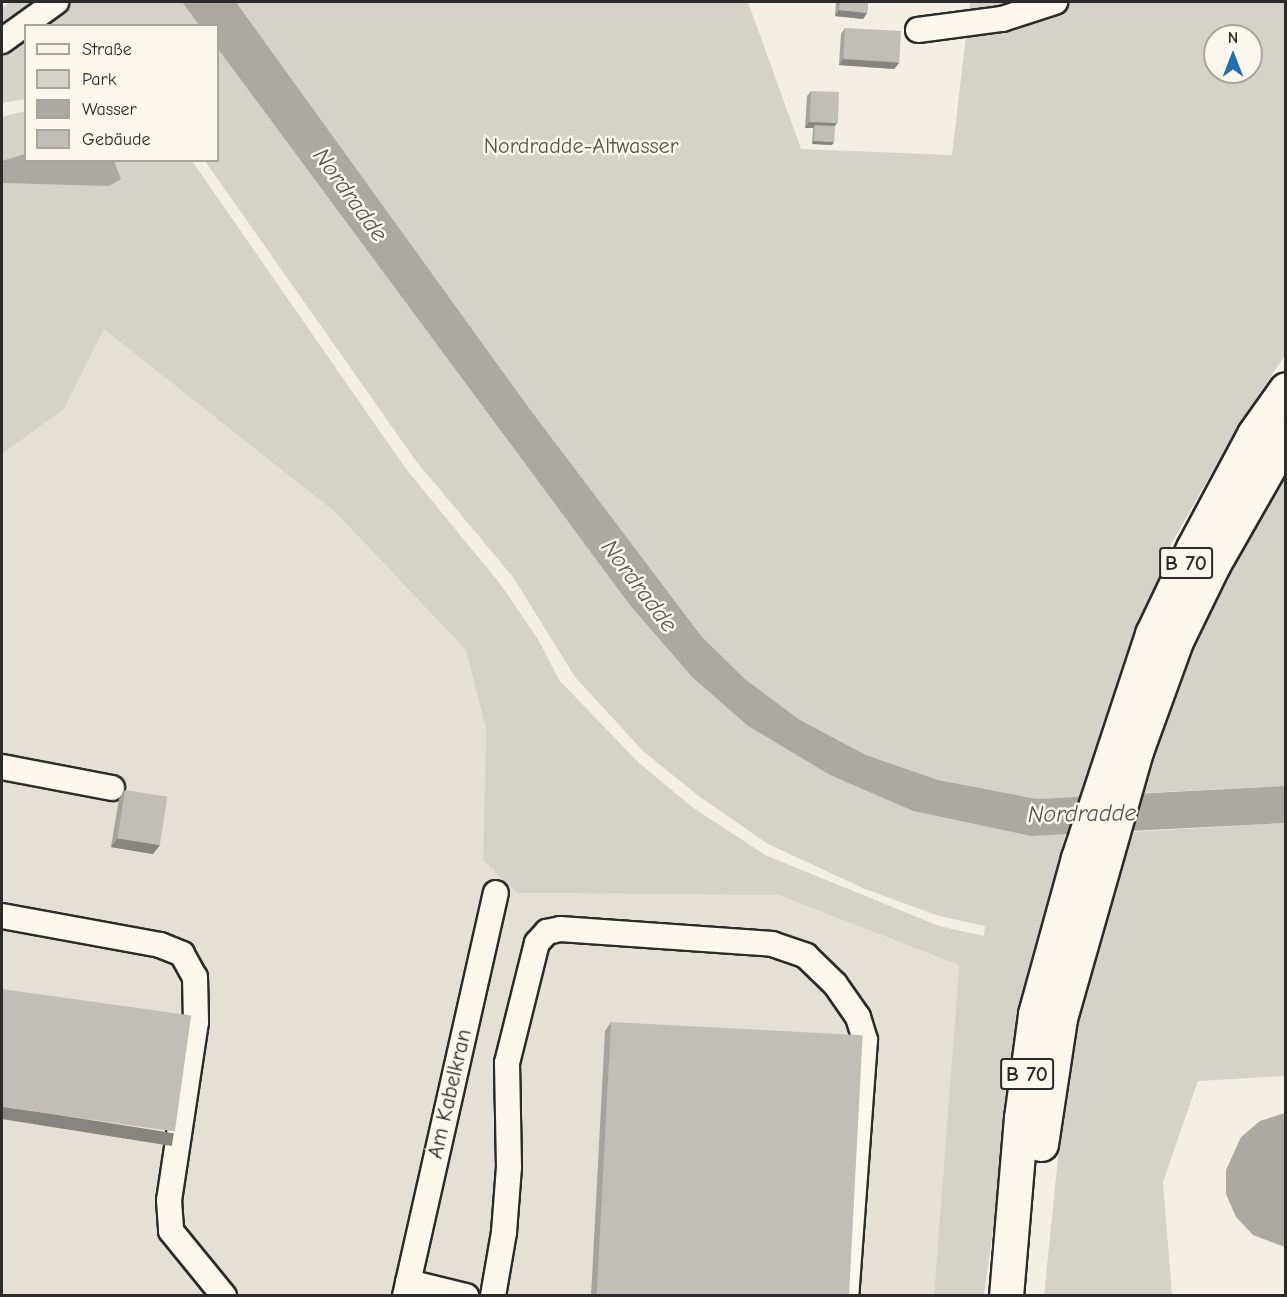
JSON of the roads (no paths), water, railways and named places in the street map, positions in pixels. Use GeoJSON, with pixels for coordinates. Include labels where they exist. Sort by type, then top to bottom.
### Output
{"type":"FeatureCollection","features":[{"type":"Feature","properties":{"kind":"highway","name":"B 70"},"geometry":{"type":"LineString","coordinates":[[1006,1296],[1021,1118],[1035,1014],[1091,859],[1124,750],[1152,634],[1192,548],[1254,434],[1286,389]]}},
{"type":"Feature","properties":{"kind":"highway","name":"B 70"},"geometry":{"type":"LineString","coordinates":[[1124,750],[1213,565],[1286,437]]}},
{"type":"Feature","properties":{"kind":"highway","name":"B 70"},"geometry":{"type":"LineString","coordinates":[[1028,1296],[1043,1122],[1060,1018],[1091,859]]}},
{"type":"Feature","properties":{"kind":"street"},"geometry":{"type":"LineString","coordinates":[[26,24],[56,2]]}},
{"type":"Feature","properties":{"kind":"street"},"geometry":{"type":"LineString","coordinates":[[918,30],[1002,19],[1055,2]]}},
{"type":"Feature","properties":{"kind":"street"},"geometry":{"type":"LineString","coordinates":[[2,41],[24,25]]}},
{"type":"Feature","properties":{"kind":"street"},"geometry":{"type":"LineString","coordinates":[[2,767],[112,788]]}},
{"type":"Feature","properties":{"kind":"street","name":"Am Kabelkran"},"geometry":{"type":"LineString","coordinates":[[406,1289],[496,893]]}},
{"type":"Feature","properties":{"kind":"street"},"geometry":{"type":"LineString","coordinates":[[2,916],[160,945],[182,954],[195,977],[196,1022],[169,1200],[171,1231],[224,1296]]}},
{"type":"Feature","properties":{"kind":"street"},"geometry":{"type":"LineString","coordinates":[[493,1296],[504,1232],[509,1167],[507,1063],[537,943],[547,932],[560,929],[772,944],[806,956],[835,984],[858,1017],[865,1040],[846,1296]]}},
{"type":"Feature","properties":{"kind":"street"},"geometry":{"type":"LineString","coordinates":[[406,1289],[466,1296]]}},
{"type":"Feature","properties":{"kind":"water","name":"Nordradde"},"geometry":{"type":"Polygon","coordinates":[[[182,2],[236,2],[529,408],[702,637],[745,679],[800,720],[866,755],[938,780],[1037,799],[1285,786],[1285,823],[1031,836],[913,811],[830,775],[748,726],[692,677],[629,604],[219,50],[219,24],[198,24],[182,2]]]}},
{"type":"Feature","properties":{"kind":"water"},"geometry":{"type":"Polygon","coordinates":[[[24,154],[24,162],[114,162],[121,179],[109,186],[2,183],[2,161],[24,154]]]}},
{"type":"Feature","properties":{"kind":"water"},"geometry":{"type":"Polygon","coordinates":[[[1286,1113],[1285,1247],[1253,1235],[1236,1217],[1226,1194],[1226,1170],[1241,1137],[1260,1121],[1286,1113]]]}},
{"type":"Feature","properties":{"kind":"park label","name":"Nordradde-Altwasser"},"geometry":{"type":"Point","coordinates":[581,147]}}]}
